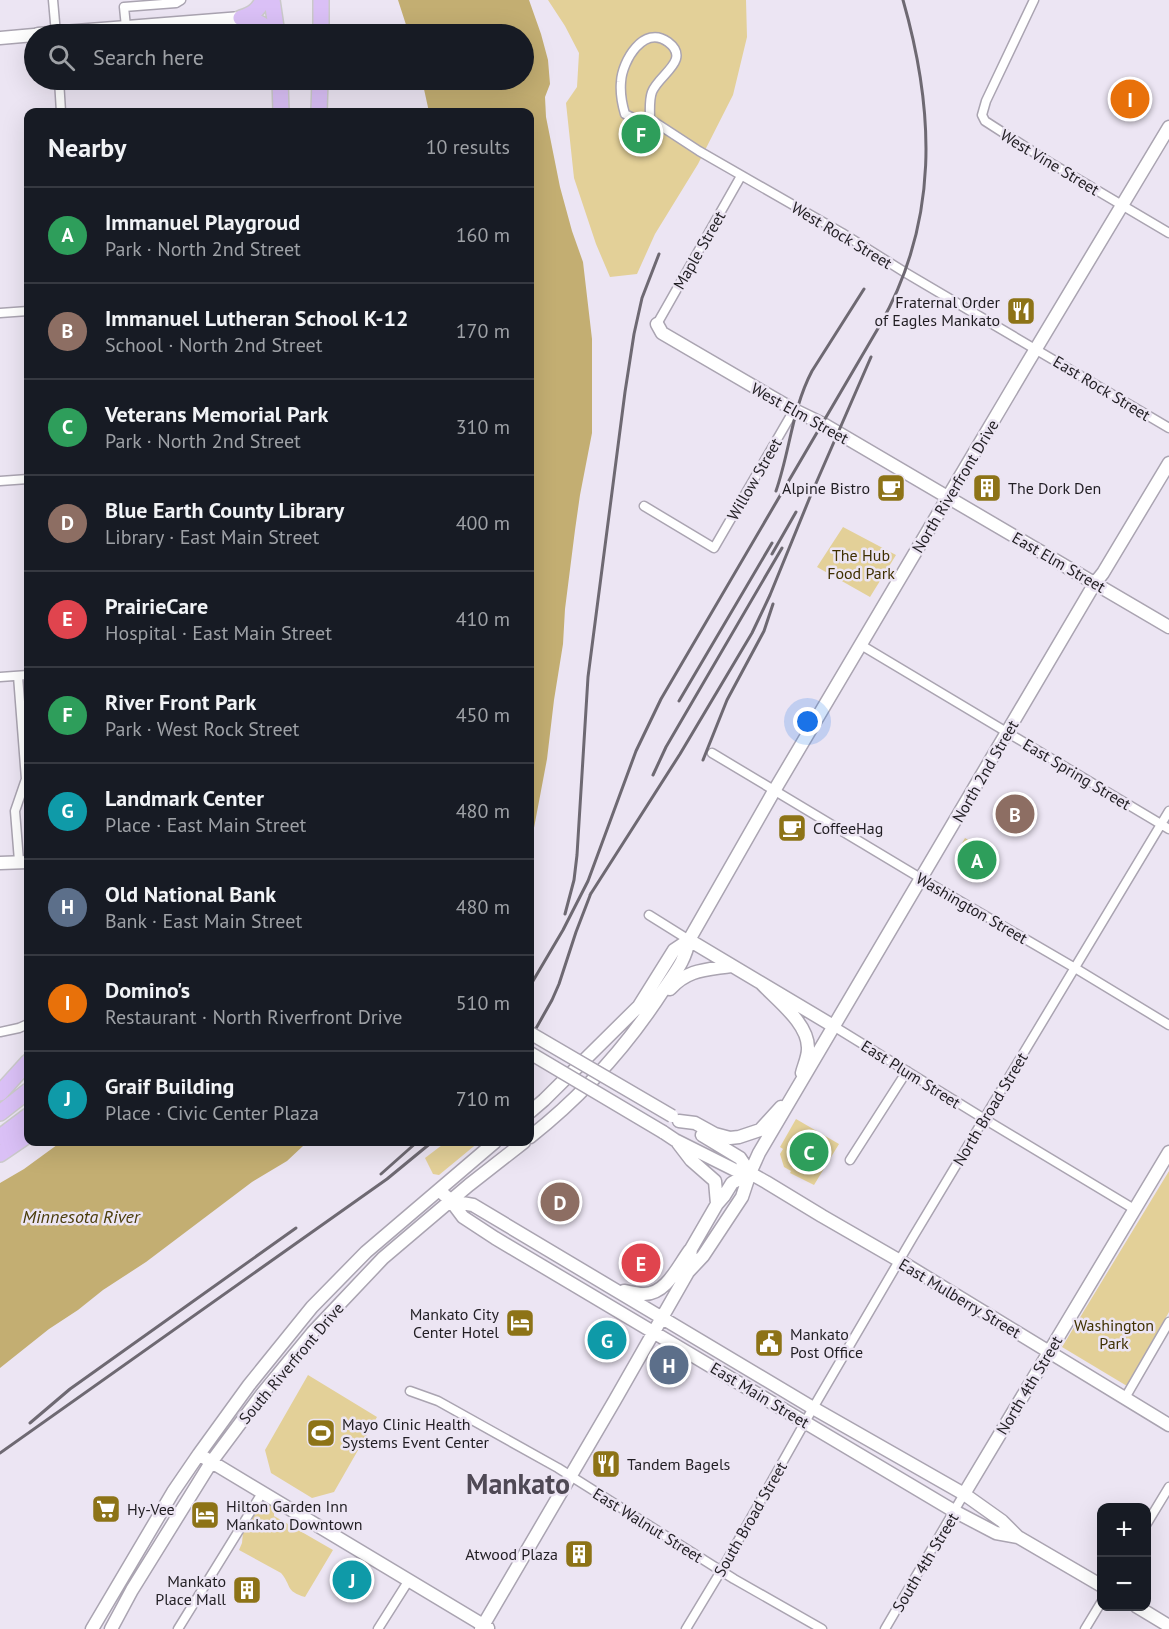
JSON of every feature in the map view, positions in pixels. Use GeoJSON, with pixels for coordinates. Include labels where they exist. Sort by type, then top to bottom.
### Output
{"type":"FeatureCollection","features":[{"type":"Feature","properties":{"kind":"highway"},"geometry":{"type":"LineString","coordinates":[[241,18],[251,15],[263,0]]}},
{"type":"Feature","properties":{"kind":"highway"},"geometry":{"type":"LineString","coordinates":[[272,0],[276,24]]}},
{"type":"Feature","properties":{"kind":"highway"},"geometry":{"type":"LineString","coordinates":[[321,0],[321,24]]}},
{"type":"Feature","properties":{"kind":"highway"},"geometry":{"type":"LineString","coordinates":[[241,18],[262,24]]}},
{"type":"Feature","properties":{"kind":"highway"},"geometry":{"type":"LineString","coordinates":[[280,90],[281,108]]}},
{"type":"Feature","properties":{"kind":"highway"},"geometry":{"type":"LineString","coordinates":[[319,108],[320,90]]}},
{"type":"Feature","properties":{"kind":"highway"},"geometry":{"type":"LineString","coordinates":[[0,1093],[24,1066]]}},
{"type":"Feature","properties":{"kind":"highway"},"geometry":{"type":"LineString","coordinates":[[0,1113],[24,1094]]}},
{"type":"Feature","properties":{"kind":"highway"},"geometry":{"type":"LineString","coordinates":[[0,1137],[24,1119]]}},
{"type":"Feature","properties":{"kind":"highway"},"geometry":{"type":"LineString","coordinates":[[0,1155],[24,1138]]}},
{"type":"Feature","properties":{"kind":"main road"},"geometry":{"type":"LineString","coordinates":[[164,24],[241,18]]}},
{"type":"Feature","properties":{"kind":"main road"},"geometry":{"type":"LineString","coordinates":[[0,38],[24,36]]}},
{"type":"Feature","properties":{"kind":"main road","name":"North Riverfront Drive"},"geometry":{"type":"LineString","coordinates":[[689,940],[774,791],[1169,127]]}},
{"type":"Feature","properties":{"kind":"main road","name":"West Elm Street"},"geometry":{"type":"LineString","coordinates":[[657,324],[662,333],[794,411],[823,424],[948,497]]}},
{"type":"Feature","properties":{"kind":"main road","name":"North 2nd Street"},"geometry":{"type":"LineString","coordinates":[[485,1628],[688,1272],[703,1256],[745,1192],[750,1173],[797,1090],[1095,583],[1169,463]]}},
{"type":"Feature","properties":{"kind":"main road","name":"East Elm Street"},"geometry":{"type":"LineString","coordinates":[[948,497],[1169,627]]}},
{"type":"Feature","properties":{"kind":"main road"},"geometry":{"type":"LineString","coordinates":[[0,863],[24,861]]}},
{"type":"Feature","properties":{"kind":"main road"},"geometry":{"type":"LineString","coordinates":[[646,1017],[686,956],[689,940]]}},
{"type":"Feature","properties":{"kind":"main road"},"geometry":{"type":"LineString","coordinates":[[534,1108],[639,1006],[674,950],[689,940]]}},
{"type":"Feature","properties":{"kind":"main road","name":"East Plum Street"},"geometry":{"type":"LineString","coordinates":[[689,940],[835,1027]]}},
{"type":"Feature","properties":{"kind":"main road"},"geometry":{"type":"LineString","coordinates":[[534,1134],[570,1103],[682,978],[701,970],[731,966]]}},
{"type":"Feature","properties":{"kind":"main road"},"geometry":{"type":"LineString","coordinates":[[676,1118],[695,1123],[715,1134],[730,1138],[744,1136],[760,1130],[797,1090],[808,1053],[807,1037],[798,1021],[762,984]]}},
{"type":"Feature","properties":{"kind":"main road"},"geometry":{"type":"LineString","coordinates":[[534,1035],[740,1158],[750,1173]]}},
{"type":"Feature","properties":{"kind":"main road"},"geometry":{"type":"LineString","coordinates":[[534,1055],[675,1140],[737,1171],[750,1173]]}},
{"type":"Feature","properties":{"kind":"main road"},"geometry":{"type":"LineString","coordinates":[[675,1140],[691,1160],[715,1181],[717,1204]]}},
{"type":"Feature","properties":{"kind":"main road","name":"South Riverfront Drive"},"geometry":{"type":"LineString","coordinates":[[92,1629],[173,1492],[249,1385],[312,1307],[366,1252],[490,1146]]}},
{"type":"Feature","properties":{"kind":"main road","name":"South Riverfront Drive"},"geometry":{"type":"LineString","coordinates":[[111,1629],[132,1590],[212,1461],[262,1394],[313,1332],[383,1258],[519,1146]]}},
{"type":"Feature","properties":{"kind":"main road","name":"North 4th Street"},"geometry":{"type":"LineString","coordinates":[[964,1494],[1169,1152]]}},
{"type":"Feature","properties":{"kind":"main road","name":"North 2nd Street"},"geometry":{"type":"LineString","coordinates":[[688,1272],[691,1249],[717,1204],[732,1184],[750,1173]]}},
{"type":"Feature","properties":{"kind":"main road","name":"East Mulberry Street"},"geometry":{"type":"LineString","coordinates":[[750,1173],[900,1261],[1169,1425]]}},
{"type":"Feature","properties":{"kind":"main road","name":"East Main Street"},"geometry":{"type":"LineString","coordinates":[[439,1190],[463,1217],[495,1238],[954,1511],[996,1533],[1018,1537]]}},
{"type":"Feature","properties":{"kind":"main road","name":"East Main Street"},"geometry":{"type":"LineString","coordinates":[[451,1201],[473,1205],[813,1408],[964,1494],[1002,1521],[1018,1537],[1097,1584]]}},
{"type":"Feature","properties":{"kind":"main road"},"geometry":{"type":"LineString","coordinates":[[616,1290],[644,1294],[655,1292],[666,1285],[691,1249]]}},
{"type":"Feature","properties":{"kind":"main road"},"geometry":{"type":"LineString","coordinates":[[199,1454],[485,1628]]}},
{"type":"Feature","properties":{"kind":"main road"},"geometry":{"type":"LineString","coordinates":[[1144,1611],[1169,1626]]}},
{"type":"Feature","properties":{"kind":"street"},"geometry":{"type":"LineString","coordinates":[[53,0],[55,24]]}},
{"type":"Feature","properties":{"kind":"street"},"geometry":{"type":"LineString","coordinates":[[126,24],[124,7],[176,3],[181,0]]}},
{"type":"Feature","properties":{"kind":"street","name":"West Vine Street"},"geometry":{"type":"LineString","coordinates":[[1034,0],[986,102],[982,115],[985,121],[1169,233]]}},
{"type":"Feature","properties":{"kind":"street","name":"West Rock Street"},"geometry":{"type":"LineString","coordinates":[[650,120],[652,92],[658,82],[675,65],[676,55],[674,48],[667,41],[658,38],[647,39],[638,45],[624,67],[621,81],[625,114],[633,118],[650,120],[1036,349]]}},
{"type":"Feature","properties":{"kind":"street"},"geometry":{"type":"LineString","coordinates":[[60,90],[61,108]]}},
{"type":"Feature","properties":{"kind":"street","name":"Maple Street"},"geometry":{"type":"LineString","coordinates":[[657,324],[741,176]]}},
{"type":"Feature","properties":{"kind":"street"},"geometry":{"type":"LineString","coordinates":[[0,313],[24,310]]}},
{"type":"Feature","properties":{"kind":"street","name":"East Rock Street"},"geometry":{"type":"LineString","coordinates":[[1036,349],[1169,428]]}},
{"type":"Feature","properties":{"kind":"street","name":"Willow Street"},"geometry":{"type":"LineString","coordinates":[[644,506],[714,548],[794,411]]}},
{"type":"Feature","properties":{"kind":"street"},"geometry":{"type":"LineString","coordinates":[[0,481],[24,478]]}},
{"type":"Feature","properties":{"kind":"street","name":"East Spring Street"},"geometry":{"type":"LineString","coordinates":[[861,645],[1165,827]]}},
{"type":"Feature","properties":{"kind":"street"},"geometry":{"type":"LineString","coordinates":[[0,677],[24,675]]}},
{"type":"Feature","properties":{"kind":"street"},"geometry":{"type":"LineString","coordinates":[[18,676],[24,753]]}},
{"type":"Feature","properties":{"kind":"street","name":"Washington Street"},"geometry":{"type":"LineString","coordinates":[[712,753],[1169,1025]]}},
{"type":"Feature","properties":{"kind":"street"},"geometry":{"type":"LineString","coordinates":[[24,785],[15,812],[24,856]]}},
{"type":"Feature","properties":{"kind":"street","name":"North Broad Street"},"geometry":{"type":"LineString","coordinates":[[813,1408],[1075,968],[1165,827],[1169,811]]}},
{"type":"Feature","properties":{"kind":"street"},"geometry":{"type":"LineString","coordinates":[[649,915],[689,940]]}},
{"type":"Feature","properties":{"kind":"street"},"geometry":{"type":"LineString","coordinates":[[0,1032],[24,1026]]}},
{"type":"Feature","properties":{"kind":"street","name":"East Plum Street"},"geometry":{"type":"LineString","coordinates":[[835,1027],[1134,1209]]}},
{"type":"Feature","properties":{"kind":"street"},"geometry":{"type":"LineString","coordinates":[[850,1160],[907,1071]]}},
{"type":"Feature","properties":{"kind":"street"},"geometry":{"type":"LineString","coordinates":[[1125,1398],[1169,1322]]}},
{"type":"Feature","properties":{"kind":"street","name":"East Walnut Street"},"geometry":{"type":"LineString","coordinates":[[410,1391],[438,1401],[570,1476],[722,1571],[822,1629]]}},
{"type":"Feature","properties":{"kind":"street","name":"South Broad Street"},"geometry":{"type":"LineString","coordinates":[[686,1629],[722,1571],[813,1408]]}},
{"type":"Feature","properties":{"kind":"street"},"geometry":{"type":"LineString","coordinates":[[1151,1517],[1169,1487]]}},
{"type":"Feature","properties":{"kind":"street"},"geometry":{"type":"LineString","coordinates":[[178,1629],[262,1493]]}},
{"type":"Feature","properties":{"kind":"street","name":"South 4th Street"},"geometry":{"type":"LineString","coordinates":[[885,1629],[964,1494]]}},
{"type":"Feature","properties":{"kind":"street"},"geometry":{"type":"LineString","coordinates":[[378,1629],[409,1580]]}},
{"type":"Feature","properties":{"kind":"street"},"geometry":{"type":"LineString","coordinates":[[1085,1629],[1097,1608]]}},
{"type":"Feature","properties":{"kind":"green space"},"geometry":{"type":"Polygon","coordinates":[[[548,0],[746,0],[747,37],[733,95],[698,164],[655,234],[637,274],[610,277],[596,244],[574,178],[566,103],[577,87],[579,53],[548,0]]]}},
{"type":"Feature","properties":{"kind":"green space","name":"The Hub Food Park"},"geometry":{"type":"Polygon","coordinates":[[[843,527],[896,555],[870,597],[817,567],[843,527]]]}},
{"type":"Feature","properties":{"kind":"green space"},"geometry":{"type":"Polygon","coordinates":[[[965,838],[990,852],[981,867],[957,852],[965,838]]]}},
{"type":"Feature","properties":{"kind":"green space"},"geometry":{"type":"Polygon","coordinates":[[[796,1119],[839,1144],[814,1185],[790,1173],[791,1171],[784,1167],[780,1154],[783,1149],[780,1147],[796,1119]]]}},
{"type":"Feature","properties":{"kind":"green space"},"geometry":{"type":"Polygon","coordinates":[[[441,1146],[474,1146],[439,1175],[433,1174],[425,1158],[441,1146]]]}},
{"type":"Feature","properties":{"kind":"green space","name":"Washington Park"},"geometry":{"type":"Polygon","coordinates":[[[1169,1171],[1169,1312],[1127,1386],[1062,1347],[1169,1171]]]}},
{"type":"Feature","properties":{"kind":"green space","name":"Mayo Clinic Health Systems Event Center"},"geometry":{"type":"Polygon","coordinates":[[[308,1375],[377,1417],[334,1492],[312,1498],[271,1473],[265,1450],[308,1375]]]}},
{"type":"Feature","properties":{"kind":"green space"},"geometry":{"type":"Polygon","coordinates":[[[264,1501],[274,1506],[274,1516],[333,1550],[305,1597],[292,1590],[281,1573],[239,1550],[243,1532],[261,1502],[264,1501]]]}},
{"type":"Feature","properties":{"kind":"water"},"geometry":{"type":"Polygon","coordinates":[[[398,0],[529,0],[548,60],[550,84],[545,97],[546,117],[560,187],[583,262],[592,339],[592,433],[580,495],[565,609],[563,644],[547,759],[534,828],[534,108],[428,108],[424,90],[534,90],[534,24],[406,24],[398,0]]]}},
{"type":"Feature","properties":{"kind":"water","name":"Minnesota River"},"geometry":{"type":"Polygon","coordinates":[[[56,1146],[303,1146],[287,1161],[252,1182],[146,1262],[49,1329],[0,1368],[0,1183],[56,1146]]]}},
{"type":"Feature","properties":{"kind":"railway"},"geometry":{"type":"LineString","coordinates":[[534,979],[588,881],[636,751],[661,699],[880,325],[899,286],[913,246],[922,206],[926,166],[921,83],[914,42],[903,0]]}},
{"type":"Feature","properties":{"kind":"railway"},"geometry":{"type":"LineString","coordinates":[[565,914],[574,880],[577,855],[588,677],[625,392],[642,298],[659,254]]}},
{"type":"Feature","properties":{"kind":"railway"},"geometry":{"type":"LineString","coordinates":[[776,491],[805,385],[864,289]]}},
{"type":"Feature","properties":{"kind":"railway"},"geometry":{"type":"LineString","coordinates":[[590,895],[680,754],[752,633],[871,357]]}},
{"type":"Feature","properties":{"kind":"railway"},"geometry":{"type":"LineString","coordinates":[[772,554],[796,512]]}},
{"type":"Feature","properties":{"kind":"railway"},"geometry":{"type":"LineString","coordinates":[[679,701],[772,543]]}},
{"type":"Feature","properties":{"kind":"railway"},"geometry":{"type":"LineString","coordinates":[[653,775],[666,747],[782,548]]}},
{"type":"Feature","properties":{"kind":"railway"},"geometry":{"type":"LineString","coordinates":[[703,760],[727,700],[764,631],[773,604]]}},
{"type":"Feature","properties":{"kind":"railway"},"geometry":{"type":"LineString","coordinates":[[534,1032],[559,984],[591,893]]}},
{"type":"Feature","properties":{"kind":"railway"},"geometry":{"type":"LineString","coordinates":[[381,1174],[412,1146]]}},
{"type":"Feature","properties":{"kind":"railway"},"geometry":{"type":"LineString","coordinates":[[0,1453],[387,1179],[427,1146]]}},
{"type":"Feature","properties":{"kind":"railway"},"geometry":{"type":"LineString","coordinates":[[30,1423],[70,1389],[296,1228]]}},
{"type":"Feature","properties":{"kind":"place","name":"Domino's"},"geometry":{"type":"Point","coordinates":[1130,99]}},
{"type":"Feature","properties":{"kind":"place","name":"River Front Park"},"geometry":{"type":"Point","coordinates":[641,134]}},
{"type":"Feature","properties":{"kind":"place","name":"Fraternal Order of Eagles Mankato"},"geometry":{"type":"Point","coordinates":[1021,311]}},
{"type":"Feature","properties":{"kind":"place","name":"Alpine Bistro"},"geometry":{"type":"Point","coordinates":[891,488]}},
{"type":"Feature","properties":{"kind":"place","name":"The Dork Den"},"geometry":{"type":"Point","coordinates":[987,488]}},
{"type":"Feature","properties":{"kind":"place","name":"Immanuel Lutheran School K-12"},"geometry":{"type":"Point","coordinates":[1015,814]}},
{"type":"Feature","properties":{"kind":"place","name":"CoffeeHag"},"geometry":{"type":"Point","coordinates":[792,828]}},
{"type":"Feature","properties":{"kind":"place","name":"Immanuel Playgroud"},"geometry":{"type":"Point","coordinates":[977,860]}},
{"type":"Feature","properties":{"kind":"place","name":"Veterans Memorial Park"},"geometry":{"type":"Point","coordinates":[809,1152]}},
{"type":"Feature","properties":{"kind":"place","name":"Blue Earth County Library"},"geometry":{"type":"Point","coordinates":[560,1202]}},
{"type":"Feature","properties":{"kind":"place","name":"PrairieCare"},"geometry":{"type":"Point","coordinates":[641,1263]}},
{"type":"Feature","properties":{"kind":"place","name":"Mankato City Center Hotel"},"geometry":{"type":"Point","coordinates":[520,1323]}},
{"type":"Feature","properties":{"kind":"place","name":"Landmark Center"},"geometry":{"type":"Point","coordinates":[607,1340]}},
{"type":"Feature","properties":{"kind":"place","name":"Mankato Post Office"},"geometry":{"type":"Point","coordinates":[769,1343]}},
{"type":"Feature","properties":{"kind":"place","name":"Old National Bank"},"geometry":{"type":"Point","coordinates":[669,1365]}},
{"type":"Feature","properties":{"kind":"place","name":"Mayo Clinic Health Systems Event Center"},"geometry":{"type":"Point","coordinates":[321,1433]}},
{"type":"Feature","properties":{"kind":"place","name":"Tandem Bagels"},"geometry":{"type":"Point","coordinates":[606,1464]}},
{"type":"Feature","properties":{"kind":"place","name":"Hy-Vee"},"geometry":{"type":"Point","coordinates":[106,1509]}},
{"type":"Feature","properties":{"kind":"place","name":"Hilton Garden Inn Mankato Downtown"},"geometry":{"type":"Point","coordinates":[205,1515]}},
{"type":"Feature","properties":{"kind":"place","name":"Atwood Plaza"},"geometry":{"type":"Point","coordinates":[579,1554]}},
{"type":"Feature","properties":{"kind":"place","name":"Graif Building"},"geometry":{"type":"Point","coordinates":[352,1580]}},
{"type":"Feature","properties":{"kind":"place","name":"Mankato Place Mall"},"geometry":{"type":"Point","coordinates":[247,1590]}},
{"type":"Feature","properties":{"kind":"district","name":"Mankato"},"geometry":{"type":"Point","coordinates":[518,1484]}}]}
